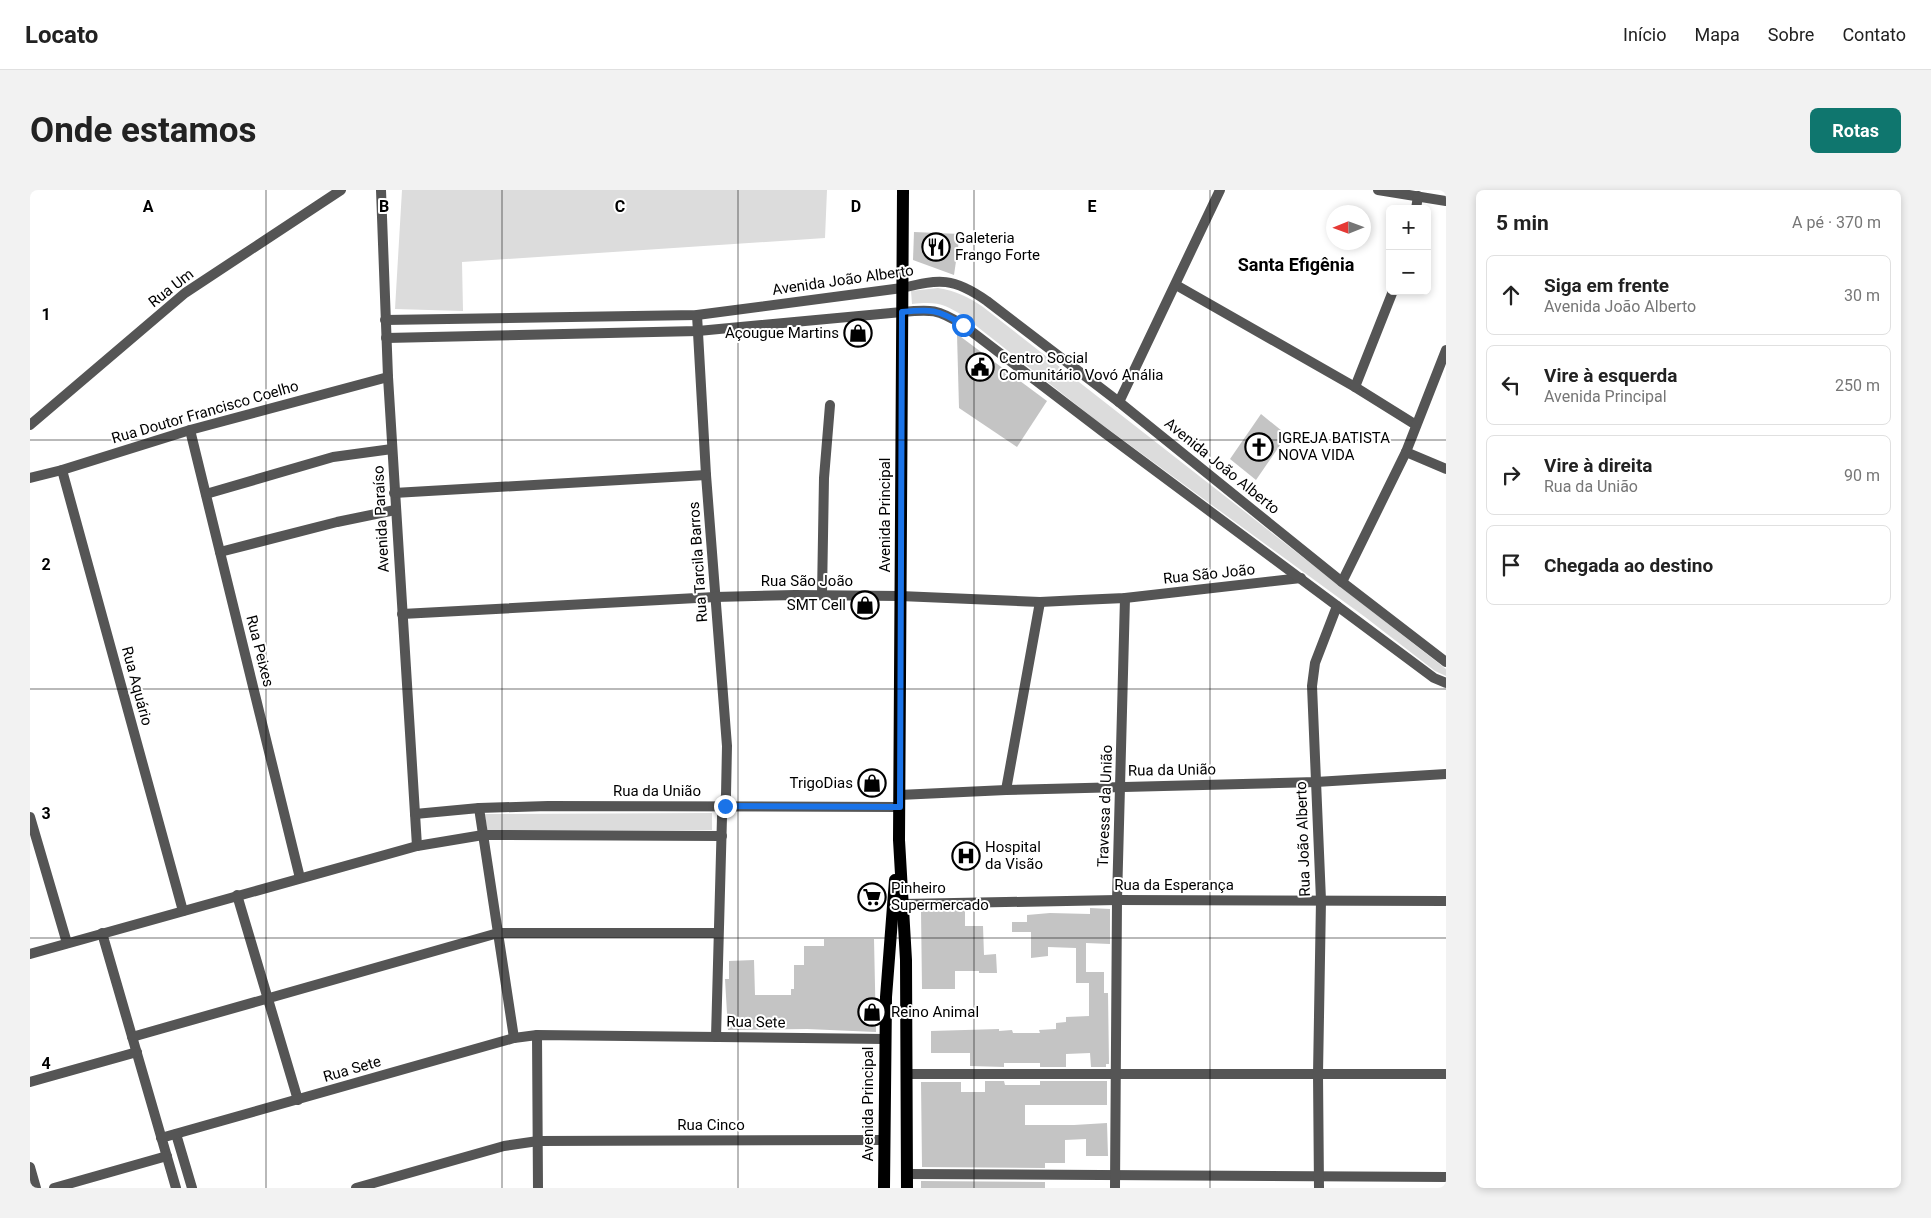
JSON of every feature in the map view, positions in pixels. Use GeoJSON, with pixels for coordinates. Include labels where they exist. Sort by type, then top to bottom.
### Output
{"type":"FeatureCollection","features":[{"type":"Feature","properties":{"kind":"main road","name":"Avenida Principal"},"geometry":{"type":"LineString","coordinates":[[884,1188],[884,1039],[887,971],[899,840],[900,801],[903,190]]}},
{"type":"Feature","properties":{"kind":"main road","name":"Avenida Principal"},"geometry":{"type":"LineString","coordinates":[[899,840],[906,960],[907,1188]]}},
{"type":"Feature","properties":{"kind":"street","name":"Rua Um"},"geometry":{"type":"LineString","coordinates":[[30,425],[185,293],[341,190]]}},
{"type":"Feature","properties":{"kind":"street","name":"Avenida Paraíso"},"geometry":{"type":"LineString","coordinates":[[381,190],[385,320],[394,493],[417,846]]}},
{"type":"Feature","properties":{"kind":"street"},"geometry":{"type":"LineString","coordinates":[[1119,402],[1220,190]]}},
{"type":"Feature","properties":{"kind":"street"},"geometry":{"type":"LineString","coordinates":[[1378,190],[1446,201]]}},
{"type":"Feature","properties":{"kind":"street"},"geometry":{"type":"LineString","coordinates":[[1417,205],[1418,196]]}},
{"type":"Feature","properties":{"kind":"street","name":"Avenida João Alberto"},"geometry":{"type":"LineString","coordinates":[[385,320],[697,315],[902,288],[935,281],[950,282],[976,293],[1119,402],[1342,582],[1446,662]]}},
{"type":"Feature","properties":{"kind":"street"},"geometry":{"type":"LineString","coordinates":[[1176,285],[1355,387],[1416,425]]}},
{"type":"Feature","properties":{"kind":"street"},"geometry":{"type":"LineString","coordinates":[[1355,387],[1391,295]]}},
{"type":"Feature","properties":{"kind":"street"},"geometry":{"type":"LineString","coordinates":[[386,338],[698,331],[934,310],[949,316],[963,325],[1434,678],[1446,683]]}},
{"type":"Feature","properties":{"kind":"street","name":"Rua Tarcila Barros"},"geometry":{"type":"LineString","coordinates":[[697,315],[706,474],[727,746],[725,806],[722,817],[716,1037]]}},
{"type":"Feature","properties":{"kind":"street"},"geometry":{"type":"LineString","coordinates":[[1342,582],[1406,452],[1446,350]]}},
{"type":"Feature","properties":{"kind":"street","name":"Rua Doutor Francisco Coelho"},"geometry":{"type":"LineString","coordinates":[[30,478],[62,470],[190,430],[388,377]]}},
{"type":"Feature","properties":{"kind":"street"},"geometry":{"type":"LineString","coordinates":[[822,595],[824,478],[830,405]]}},
{"type":"Feature","properties":{"kind":"street","name":"Rua Peixes"},"geometry":{"type":"LineString","coordinates":[[190,430],[300,878]]}},
{"type":"Feature","properties":{"kind":"street"},"geometry":{"type":"LineString","coordinates":[[206,494],[332,457],[392,449]]}},
{"type":"Feature","properties":{"kind":"street"},"geometry":{"type":"LineString","coordinates":[[1406,452],[1446,469]]}},
{"type":"Feature","properties":{"kind":"street","name":"Rua Aquário"},"geometry":{"type":"LineString","coordinates":[[62,470],[183,910]]}},
{"type":"Feature","properties":{"kind":"street"},"geometry":{"type":"LineString","coordinates":[[394,493],[706,474]]}},
{"type":"Feature","properties":{"kind":"street"},"geometry":{"type":"LineString","coordinates":[[220,552],[337,522],[395,510]]}},
{"type":"Feature","properties":{"kind":"street","name":"Rua São João"},"geometry":{"type":"LineString","coordinates":[[402,614],[715,597],[900,596],[1040,602],[1125,598],[1301,578]]}},
{"type":"Feature","properties":{"kind":"street","name":"Travessa da União"},"geometry":{"type":"LineString","coordinates":[[1114,1188],[1117,900],[1125,598]]}},
{"type":"Feature","properties":{"kind":"street"},"geometry":{"type":"LineString","coordinates":[[1006,790],[1040,602]]}},
{"type":"Feature","properties":{"kind":"street","name":"Rua João Alberto"},"geometry":{"type":"LineString","coordinates":[[1319,1188],[1318,1074],[1321,900],[1312,686],[1314,664],[1337,606]]}},
{"type":"Feature","properties":{"kind":"street","name":"Rua da União"},"geometry":{"type":"LineString","coordinates":[[415,814],[479,808],[725,806],[900,801],[1006,790],[1316,782],[1446,774]]}},
{"type":"Feature","properties":{"kind":"street"},"geometry":{"type":"LineString","coordinates":[[479,808],[514,1038]]}},
{"type":"Feature","properties":{"kind":"street"},"geometry":{"type":"LineString","coordinates":[[30,817],[67,943]]}},
{"type":"Feature","properties":{"kind":"street"},"geometry":{"type":"LineString","coordinates":[[30,954],[417,846],[483,835],[722,836]]}},
{"type":"Feature","properties":{"kind":"street"},"geometry":{"type":"LineString","coordinates":[[237,896],[298,1100]]}},
{"type":"Feature","properties":{"kind":"street","name":"Rua da Esperança"},"geometry":{"type":"LineString","coordinates":[[903,904],[1117,900],[1446,901]]}},
{"type":"Feature","properties":{"kind":"street"},"geometry":{"type":"LineString","coordinates":[[102,933],[176,1188]]}},
{"type":"Feature","properties":{"kind":"street"},"geometry":{"type":"LineString","coordinates":[[132,1037],[498,933],[718,933]]}},
{"type":"Feature","properties":{"kind":"street"},"geometry":{"type":"LineString","coordinates":[[537,1035],[538,1188]]}},
{"type":"Feature","properties":{"kind":"street","name":"Rua Sete"},"geometry":{"type":"LineString","coordinates":[[161,1138],[514,1038],[537,1035],[884,1039]]}},
{"type":"Feature","properties":{"kind":"street"},"geometry":{"type":"LineString","coordinates":[[30,1082],[137,1052]]}},
{"type":"Feature","properties":{"kind":"street"},"geometry":{"type":"LineString","coordinates":[[907,1074],[1446,1074]]}},
{"type":"Feature","properties":{"kind":"street"},"geometry":{"type":"LineString","coordinates":[[176,1134],[191,1185]]}},
{"type":"Feature","properties":{"kind":"street","name":"Rua Cinco"},"geometry":{"type":"LineString","coordinates":[[356,1188],[504,1146],[538,1141],[884,1140]]}},
{"type":"Feature","properties":{"kind":"street"},"geometry":{"type":"LineString","coordinates":[[54,1188],[167,1156]]}},
{"type":"Feature","properties":{"kind":"street"},"geometry":{"type":"LineString","coordinates":[[30,1166],[36,1188]]}},
{"type":"Feature","properties":{"kind":"street"},"geometry":{"type":"LineString","coordinates":[[907,1174],[1446,1177]]}},
{"type":"Feature","properties":{"kind":"shaded area"},"geometry":{"type":"Polygon","coordinates":[[[402,190],[827,190],[825,238],[462,262],[463,311],[395,309],[402,190]]]}},
{"type":"Feature","properties":{"kind":"shaded area"},"geometry":{"type":"Polygon","coordinates":[[[938,288],[962,295],[983,307],[1446,669],[1446,676],[1435,671],[1365,617],[1097,421],[965,317],[952,309],[934,303],[912,304],[911,291],[938,288]]]}},
{"type":"Feature","properties":{"kind":"shaded area"},"geometry":{"type":"Polygon","coordinates":[[[712,813],[712,830],[487,830],[485,814],[712,813]]]}},
{"type":"Feature","properties":{"kind":"building","name":"Galeteria Frango Forte"},"geometry":{"type":"Polygon","coordinates":[[[914,232],[960,234],[954,275],[913,260],[914,232]]]}},
{"type":"Feature","properties":{"kind":"building","name":"Centro Social Comunitário Vovó Anália"},"geometry":{"type":"Polygon","coordinates":[[[957,334],[1047,401],[1017,447],[959,408],[957,334]]]}},
{"type":"Feature","properties":{"kind":"building","name":"IGREJA BATISTA NOVA VIDA"},"geometry":{"type":"Polygon","coordinates":[[[1261,414],[1287,435],[1256,480],[1230,459],[1261,414]]]}},
{"type":"Feature","properties":{"kind":"building"},"geometry":{"type":"Polygon","coordinates":[[[1090,908],[1110,909],[1110,944],[1086,943],[1086,972],[1104,972],[1104,993],[1108,993],[1109,1064],[1106,1064],[1106,1067],[1091,1067],[1090,1053],[1066,1054],[1066,1067],[1040,1067],[1040,1063],[1004,1063],[1004,1067],[970,1066],[970,1053],[931,1053],[931,1031],[999,1029],[999,1031],[1012,1030],[1013,1033],[1040,1033],[1039,1030],[1056,1029],[1056,1023],[1066,1022],[1066,1017],[1089,1016],[1089,983],[1076,983],[1076,948],[1048,947],[1048,956],[1031,958],[1031,932],[1012,932],[1012,922],[1027,922],[1027,915],[1050,913],[1090,914],[1090,908]]]}},
{"type":"Feature","properties":{"kind":"building"},"geometry":{"type":"Polygon","coordinates":[[[965,910],[965,926],[983,926],[984,955],[996,954],[997,973],[955,971],[955,989],[922,989],[921,911],[965,910]]]}},
{"type":"Feature","properties":{"kind":"building"},"geometry":{"type":"Polygon","coordinates":[[[824,939],[874,939],[876,1032],[807,1029],[728,1030],[725,979],[729,979],[729,961],[754,960],[755,995],[791,995],[791,989],[794,989],[794,965],[804,965],[804,946],[824,946],[824,939]]]}},
{"type":"Feature","properties":{"kind":"building"},"geometry":{"type":"Polygon","coordinates":[[[985,1081],[1004,1081],[1005,1085],[1040,1085],[1040,1081],[1107,1081],[1107,1105],[1025,1105],[1025,1125],[1107,1123],[1108,1156],[1086,1156],[1086,1139],[1065,1140],[1065,1163],[1045,1163],[1045,1168],[922,1167],[921,1082],[961,1082],[961,1092],[985,1092],[985,1081]]]}},
{"type":"Feature","properties":{"kind":"building"},"geometry":{"type":"Polygon","coordinates":[[[921,1181],[1045,1182],[1045,1188],[921,1188],[921,1181]]]}},
{"type":"Feature","properties":{"kind":"place","name":"Galeteria Frango Forte"},"geometry":{"type":"Point","coordinates":[936,247]}},
{"type":"Feature","properties":{"kind":"place","name":"Açougue Martins"},"geometry":{"type":"Point","coordinates":[858,333]}},
{"type":"Feature","properties":{"kind":"place","name":"Centro Social Comunitário Vovó Anália"},"geometry":{"type":"Point","coordinates":[980,367]}},
{"type":"Feature","properties":{"kind":"place","name":"IGREJA BATISTA NOVA VIDA"},"geometry":{"type":"Point","coordinates":[1259,447]}},
{"type":"Feature","properties":{"kind":"place","name":"SMT Cell"},"geometry":{"type":"Point","coordinates":[865,605]}},
{"type":"Feature","properties":{"kind":"place","name":"TrigoDias"},"geometry":{"type":"Point","coordinates":[872,783]}},
{"type":"Feature","properties":{"kind":"place","name":"Hospital da Visão"},"geometry":{"type":"Point","coordinates":[966,856]}},
{"type":"Feature","properties":{"kind":"place","name":"Pinheiro Supermercado"},"geometry":{"type":"Point","coordinates":[872,897]}},
{"type":"Feature","properties":{"kind":"place","name":"Reino Animal"},"geometry":{"type":"Point","coordinates":[872,1012]}},
{"type":"Feature","properties":{"kind":"district","name":"Santa Efigênia"},"geometry":{"type":"Point","coordinates":[1296,264]}},
{"type":"Feature","properties":{"kind":"route"},"geometry":{"type":"LineString","coordinates":[[725,806],[900,807],[902,312],[924,309],[934,310],[949,316],[963,325]]}}]}
